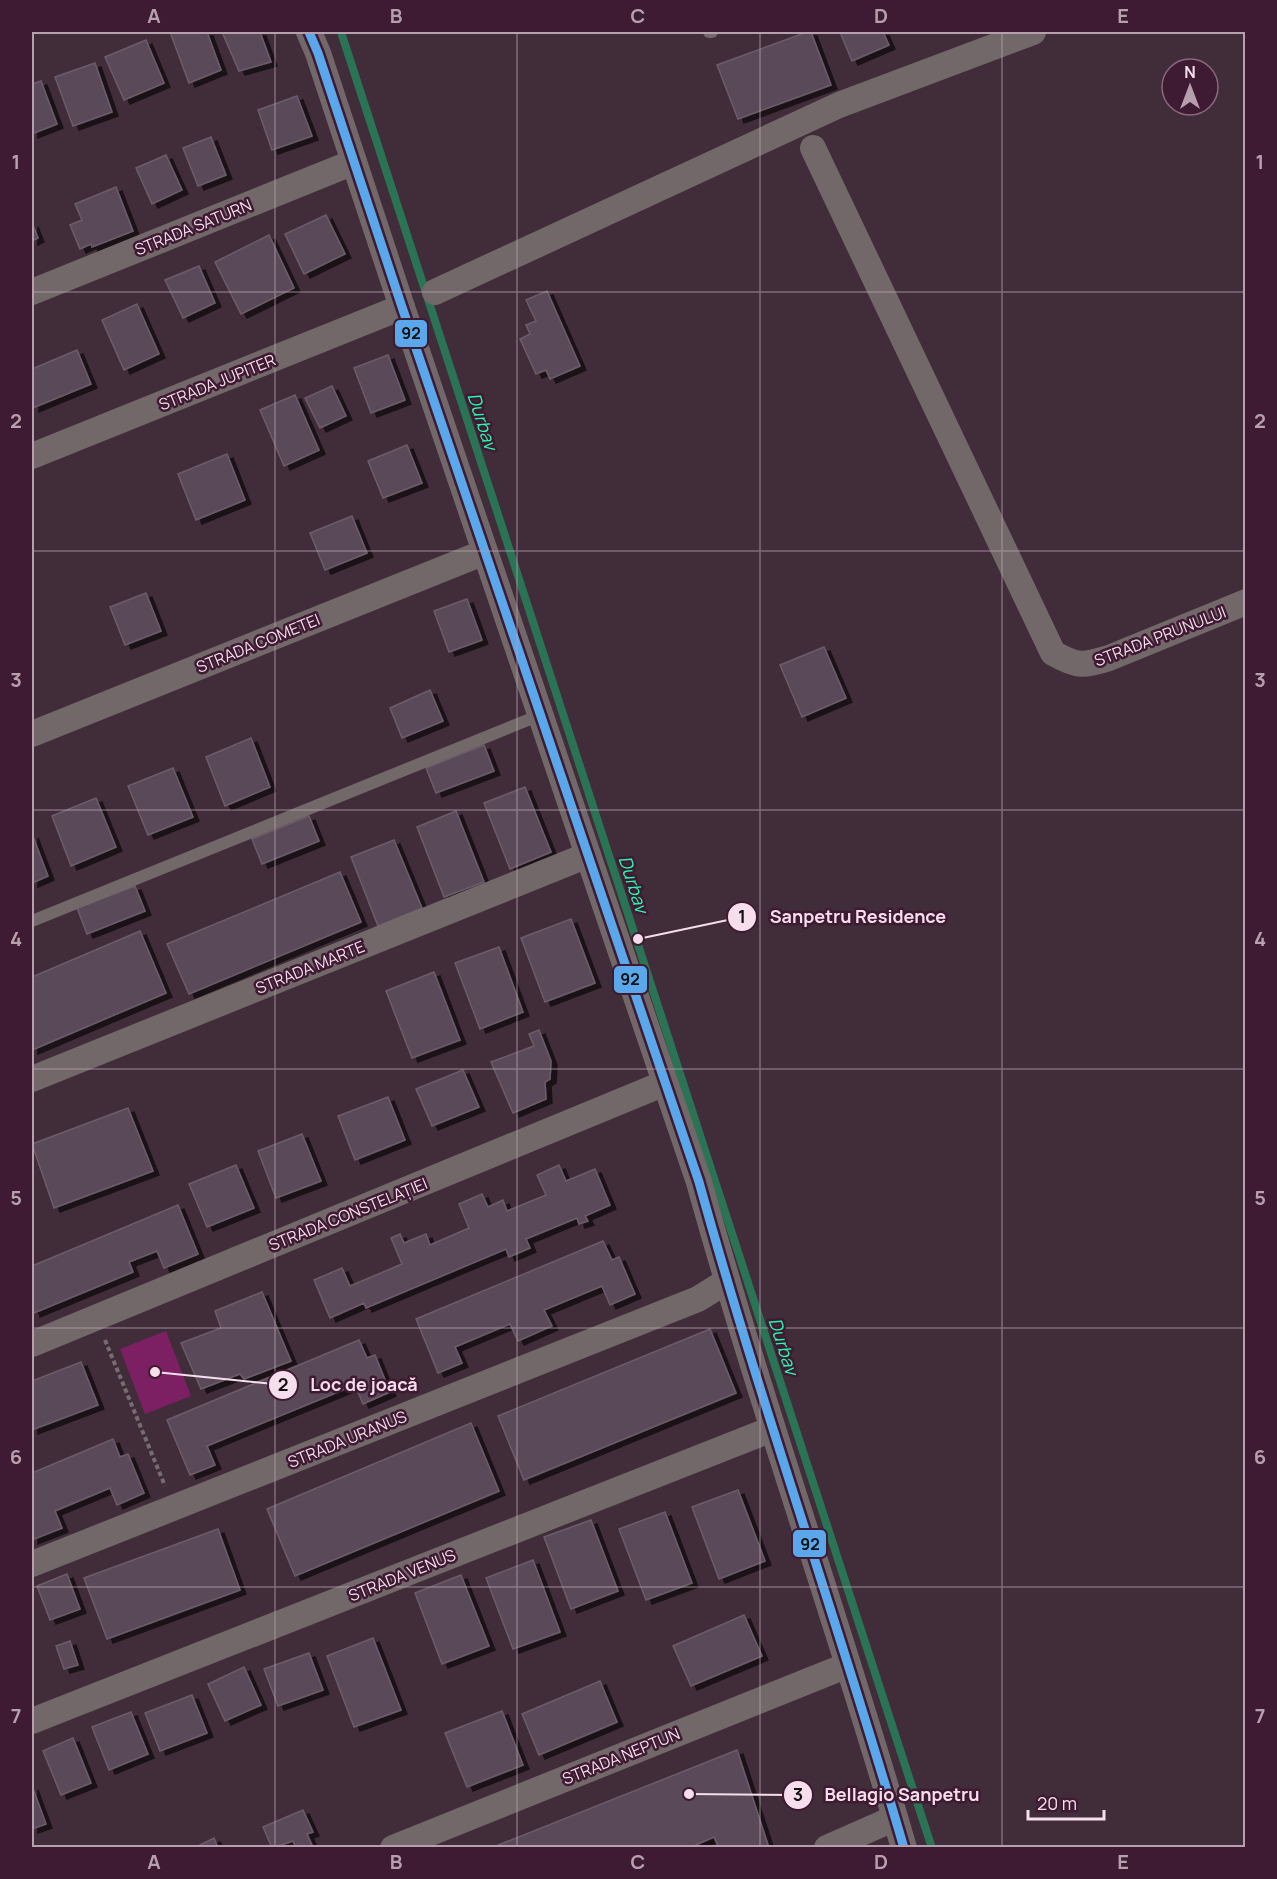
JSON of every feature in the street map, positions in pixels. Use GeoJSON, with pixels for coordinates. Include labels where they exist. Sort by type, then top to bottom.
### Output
{"type":"FeatureCollection","features":[{"type":"Feature","properties":{"kind":"street"},"geometry":{"type":"LineString","coordinates":[[309,32],[699,1182],[772,1429],[904,1848]]}},
{"type":"Feature","properties":{"kind":"street"},"geometry":{"type":"LineString","coordinates":[[435,292],[839,105],[1034,32]]}},
{"type":"Feature","properties":{"kind":"street","name":"STRADA PRUNULUI"},"geometry":{"type":"LineString","coordinates":[[813,148],[1053,653],[1073,664],[1089,664],[1109,658],[1245,602]]}},
{"type":"Feature","properties":{"kind":"street","name":"STRADA SATURN"},"geometry":{"type":"LineString","coordinates":[[32,292],[354,162]]}},
{"type":"Feature","properties":{"kind":"street","name":"STRADA JUPITER"},"geometry":{"type":"LineString","coordinates":[[32,456],[402,307]]}},
{"type":"Feature","properties":{"kind":"street","name":"STRADA COMETEI"},"geometry":{"type":"LineString","coordinates":[[32,735],[485,552]]}},
{"type":"Feature","properties":{"kind":"street","name":"STRADA MARTE"},"geometry":{"type":"LineString","coordinates":[[32,1079],[588,855]]}},
{"type":"Feature","properties":{"kind":"street","name":"STRADA CONSTELAȚIEI"},"geometry":{"type":"LineString","coordinates":[[32,1344],[665,1083]]}},
{"type":"Feature","properties":{"kind":"street","name":"STRADA URANUS"},"geometry":{"type":"LineString","coordinates":[[32,1564],[698,1299],[727,1281]]}},
{"type":"Feature","properties":{"kind":"street","name":"STRADA VENUS"},"geometry":{"type":"LineString","coordinates":[[32,1721],[772,1429]]}},
{"type":"Feature","properties":{"kind":"street","name":"STRADA NEPTUN"},"geometry":{"type":"LineString","coordinates":[[393,1848],[426,1841],[848,1665]]}},
{"type":"Feature","properties":{"kind":"street"},"geometry":{"type":"LineString","coordinates":[[827,1848],[895,1818]]}},
{"type":"Feature","properties":{"kind":"lane"},"geometry":{"type":"LineString","coordinates":[[32,921],[540,715]]}},
{"type":"Feature","properties":{"kind":"path"},"geometry":{"type":"LineString","coordinates":[[96,1317],[173,1508]]}},
{"type":"Feature","properties":{"kind":"shaded area"},"geometry":{"type":"Polygon","coordinates":[[[166,1331],[191,1396],[145,1414],[120,1349],[166,1331]]]}},
{"type":"Feature","properties":{"kind":"building"},"geometry":{"type":"Polygon","coordinates":[[[170,32],[207,32],[221,70],[189,83],[170,32]]]}},
{"type":"Feature","properties":{"kind":"building"},"geometry":{"type":"Polygon","coordinates":[[[222,32],[260,32],[271,62],[239,71],[222,32]]]}},
{"type":"Feature","properties":{"kind":"building"},"geometry":{"type":"Polygon","coordinates":[[[811,32],[831,85],[738,119],[717,65],[811,32]]]}},
{"type":"Feature","properties":{"kind":"building"},"geometry":{"type":"Polygon","coordinates":[[[840,32],[883,32],[889,45],[852,61],[840,32]]]}},
{"type":"Feature","properties":{"kind":"building"},"geometry":{"type":"Polygon","coordinates":[[[146,40],[164,83],[124,100],[105,57],[146,40]]]}},
{"type":"Feature","properties":{"kind":"building"},"geometry":{"type":"Polygon","coordinates":[[[95,63],[112,112],[73,126],[55,77],[95,63]]]}},
{"type":"Feature","properties":{"kind":"building"},"geometry":{"type":"Polygon","coordinates":[[[41,81],[57,124],[32,134],[32,84],[41,81]]]}},
{"type":"Feature","properties":{"kind":"building"},"geometry":{"type":"Polygon","coordinates":[[[297,96],[312,136],[272,150],[258,110],[297,96]]]}},
{"type":"Feature","properties":{"kind":"building"},"geometry":{"type":"Polygon","coordinates":[[[211,137],[226,175],[198,186],[183,148],[211,137]]]}},
{"type":"Feature","properties":{"kind":"building"},"geometry":{"type":"Polygon","coordinates":[[[166,155],[182,190],[152,204],[136,168],[166,155]]]}},
{"type":"Feature","properties":{"kind":"building"},"geometry":{"type":"Polygon","coordinates":[[[116,187],[133,231],[92,247],[91,244],[80,249],[70,225],[82,220],[75,204],[116,187]]]}},
{"type":"Feature","properties":{"kind":"building"},"geometry":{"type":"Polygon","coordinates":[[[326,215],[345,254],[304,274],[285,234],[326,215]]]}},
{"type":"Feature","properties":{"kind":"building"},"geometry":{"type":"Polygon","coordinates":[[[32,223],[38,238],[32,241],[32,223]]]}},
{"type":"Feature","properties":{"kind":"building"},"geometry":{"type":"Polygon","coordinates":[[[269,235],[294,288],[241,314],[215,262],[269,235]]]}},
{"type":"Feature","properties":{"kind":"building"},"geometry":{"type":"Polygon","coordinates":[[[199,266],[215,303],[183,318],[165,280],[199,266]]]}},
{"type":"Feature","properties":{"kind":"building"},"geometry":{"type":"Polygon","coordinates":[[[547,291],[580,366],[550,379],[546,370],[536,374],[520,339],[530,334],[526,325],[536,321],[526,300],[547,291]]]}},
{"type":"Feature","properties":{"kind":"building"},"geometry":{"type":"Polygon","coordinates":[[[137,304],[159,354],[124,370],[102,320],[137,304]]]}},
{"type":"Feature","properties":{"kind":"building"},"geometry":{"type":"Polygon","coordinates":[[[77,350],[91,384],[33,408],[32,369],[77,350]]]}},
{"type":"Feature","properties":{"kind":"building"},"geometry":{"type":"Polygon","coordinates":[[[388,355],[405,400],[371,413],[354,368],[388,355]]]}},
{"type":"Feature","properties":{"kind":"building"},"geometry":{"type":"Polygon","coordinates":[[[332,386],[346,416],[320,428],[305,398],[332,386]]]}},
{"type":"Feature","properties":{"kind":"building"},"geometry":{"type":"Polygon","coordinates":[[[295,395],[319,450],[284,466],[260,410],[295,395]]]}},
{"type":"Feature","properties":{"kind":"building"},"geometry":{"type":"Polygon","coordinates":[[[407,445],[422,483],[383,498],[368,461],[407,445]]]}},
{"type":"Feature","properties":{"kind":"building"},"geometry":{"type":"Polygon","coordinates":[[[227,454],[245,500],[196,520],[178,474],[227,454]]]}},
{"type":"Feature","properties":{"kind":"building"},"geometry":{"type":"Polygon","coordinates":[[[352,516],[367,553],[325,570],[310,533],[352,516]]]}},
{"type":"Feature","properties":{"kind":"building"},"geometry":{"type":"Polygon","coordinates":[[[146,593],[161,631],[125,645],[110,607],[146,593]]]}},
{"type":"Feature","properties":{"kind":"building"},"geometry":{"type":"Polygon","coordinates":[[[467,599],[482,640],[449,652],[434,611],[467,599]]]}},
{"type":"Feature","properties":{"kind":"building"},"geometry":{"type":"Polygon","coordinates":[[[824,647],[846,698],[802,717],[780,665],[824,647]]]}},
{"type":"Feature","properties":{"kind":"building"},"geometry":{"type":"Polygon","coordinates":[[[430,690],[443,721],[402,738],[390,708],[430,690]]]}},
{"type":"Feature","properties":{"kind":"building"},"geometry":{"type":"Polygon","coordinates":[[[251,738],[270,787],[225,806],[206,757],[251,738]]]}},
{"type":"Feature","properties":{"kind":"building"},"geometry":{"type":"Polygon","coordinates":[[[484,745],[494,771],[436,793],[426,768],[484,745]]]}},
{"type":"Feature","properties":{"kind":"building"},"geometry":{"type":"Polygon","coordinates":[[[173,768],[193,817],[148,835],[128,786],[173,768]]]}},
{"type":"Feature","properties":{"kind":"building"},"geometry":{"type":"Polygon","coordinates":[[[525,787],[551,852],[510,869],[484,803],[525,787]]]}},
{"type":"Feature","properties":{"kind":"building"},"geometry":{"type":"Polygon","coordinates":[[[96,798],[116,847],[71,866],[52,816],[96,798]]]}},
{"type":"Feature","properties":{"kind":"building"},"geometry":{"type":"Polygon","coordinates":[[[456,811],[484,882],[444,897],[417,827],[456,811]]]}},
{"type":"Feature","properties":{"kind":"building"},"geometry":{"type":"Polygon","coordinates":[[[309,816],[319,841],[262,864],[252,839],[309,816]]]}},
{"type":"Feature","properties":{"kind":"building"},"geometry":{"type":"Polygon","coordinates":[[[32,834],[48,876],[32,883],[32,834]]]}},
{"type":"Feature","properties":{"kind":"building"},"geometry":{"type":"Polygon","coordinates":[[[394,840],[422,908],[378,926],[351,857],[394,840]]]}},
{"type":"Feature","properties":{"kind":"building"},"geometry":{"type":"Polygon","coordinates":[[[340,872],[361,922],[189,994],[167,944],[340,872]]]}},
{"type":"Feature","properties":{"kind":"building"},"geometry":{"type":"Polygon","coordinates":[[[135,886],[145,911],[87,934],[77,908],[135,886]]]}},
{"type":"Feature","properties":{"kind":"building"},"geometry":{"type":"Polygon","coordinates":[[[571,919],[595,983],[545,1002],[521,938],[571,919]]]}},
{"type":"Feature","properties":{"kind":"building"},"geometry":{"type":"Polygon","coordinates":[[[140,931],[166,993],[32,1050],[32,977],[140,931]]]}},
{"type":"Feature","properties":{"kind":"building"},"geometry":{"type":"Polygon","coordinates":[[[499,947],[523,1012],[480,1029],[455,963],[499,947]]]}},
{"type":"Feature","properties":{"kind":"building"},"geometry":{"type":"Polygon","coordinates":[[[434,972],[460,1040],[412,1058],[386,991],[434,972]]]}},
{"type":"Feature","properties":{"kind":"building"},"geometry":{"type":"Polygon","coordinates":[[[539,1030],[551,1061],[550,1079],[545,1082],[546,1099],[513,1113],[491,1062],[534,1046],[529,1034],[539,1030]]]}},
{"type":"Feature","properties":{"kind":"building"},"geometry":{"type":"Polygon","coordinates":[[[463,1070],[479,1107],[432,1126],[416,1089],[463,1070]]]}},
{"type":"Feature","properties":{"kind":"building"},"geometry":{"type":"Polygon","coordinates":[[[388,1097],[405,1140],[355,1160],[338,1116],[388,1097]]]}},
{"type":"Feature","properties":{"kind":"building"},"geometry":{"type":"Polygon","coordinates":[[[128,1108],[153,1171],[54,1208],[32,1144],[128,1108]]]}},
{"type":"Feature","properties":{"kind":"building"},"geometry":{"type":"Polygon","coordinates":[[[302,1134],[321,1181],[276,1198],[258,1151],[302,1134]]]}},
{"type":"Feature","properties":{"kind":"building"},"geometry":{"type":"Polygon","coordinates":[[[236,1165],[254,1208],[207,1227],[189,1184],[236,1165]]]}},
{"type":"Feature","properties":{"kind":"building"},"geometry":{"type":"Polygon","coordinates":[[[559,1165],[566,1181],[595,1169],[610,1205],[585,1216],[588,1221],[579,1224],[577,1218],[526,1239],[530,1248],[509,1257],[506,1249],[366,1308],[364,1303],[330,1318],[314,1280],[342,1268],[350,1286],[402,1264],[391,1238],[400,1234],[404,1243],[426,1234],[430,1245],[469,1228],[459,1204],[482,1194],[488,1207],[503,1200],[507,1211],[546,1195],[537,1175],[559,1165]]]}},
{"type":"Feature","properties":{"kind":"building"},"geometry":{"type":"Polygon","coordinates":[[[178,1205],[198,1254],[164,1268],[157,1251],[129,1262],[133,1272],[34,1313],[32,1266],[178,1205]]]}},
{"type":"Feature","properties":{"kind":"building"},"geometry":{"type":"Polygon","coordinates":[[[603,1241],[612,1260],[619,1257],[635,1294],[610,1305],[602,1286],[544,1310],[552,1326],[518,1341],[510,1324],[455,1347],[462,1363],[438,1373],[416,1319],[603,1241]]]}},
{"type":"Feature","properties":{"kind":"building"},"geometry":{"type":"Polygon","coordinates":[[[262,1292],[291,1361],[244,1379],[240,1374],[201,1389],[181,1343],[221,1328],[215,1311],[262,1292]]]}},
{"type":"Feature","properties":{"kind":"building"},"geometry":{"type":"Polygon","coordinates":[[[710,1329],[736,1393],[524,1480],[498,1416],[710,1329]]]}},
{"type":"Feature","properties":{"kind":"building"},"geometry":{"type":"Polygon","coordinates":[[[359,1340],[367,1358],[375,1355],[390,1392],[363,1404],[355,1385],[207,1446],[215,1465],[190,1475],[167,1420],[359,1340]]]}},
{"type":"Feature","properties":{"kind":"building"},"geometry":{"type":"Polygon","coordinates":[[[81,1362],[98,1405],[32,1430],[32,1381],[81,1362]]]}},
{"type":"Feature","properties":{"kind":"building"},"geometry":{"type":"Polygon","coordinates":[[[471,1423],[499,1491],[295,1576],[267,1509],[471,1423]]]}},
{"type":"Feature","properties":{"kind":"building"},"geometry":{"type":"Polygon","coordinates":[[[113,1439],[120,1457],[128,1454],[144,1493],[117,1505],[110,1488],[55,1511],[62,1528],[32,1540],[32,1473],[113,1439]]]}},
{"type":"Feature","properties":{"kind":"building"},"geometry":{"type":"Polygon","coordinates":[[[738,1490],[765,1561],[719,1579],[692,1507],[738,1490]]]}},
{"type":"Feature","properties":{"kind":"building"},"geometry":{"type":"Polygon","coordinates":[[[665,1512],[692,1583],[646,1600],[619,1529],[665,1512]]]}},
{"type":"Feature","properties":{"kind":"building"},"geometry":{"type":"Polygon","coordinates":[[[591,1520],[618,1591],[571,1609],[544,1537],[591,1520]]]}},
{"type":"Feature","properties":{"kind":"building"},"geometry":{"type":"Polygon","coordinates":[[[218,1529],[240,1590],[107,1639],[84,1578],[218,1529]]]}},
{"type":"Feature","properties":{"kind":"building"},"geometry":{"type":"Polygon","coordinates":[[[533,1560],[560,1632],[513,1649],[486,1578],[533,1560]]]}},
{"type":"Feature","properties":{"kind":"building"},"geometry":{"type":"Polygon","coordinates":[[[67,1574],[80,1609],[50,1620],[37,1586],[67,1574]]]}},
{"type":"Feature","properties":{"kind":"building"},"geometry":{"type":"Polygon","coordinates":[[[461,1575],[489,1646],[442,1664],[415,1593],[461,1575]]]}},
{"type":"Feature","properties":{"kind":"building"},"geometry":{"type":"Polygon","coordinates":[[[744,1615],[762,1656],[691,1686],[673,1646],[744,1615]]]}},
{"type":"Feature","properties":{"kind":"building"},"geometry":{"type":"Polygon","coordinates":[[[373,1638],[401,1710],[354,1727],[327,1656],[373,1638]]]}},
{"type":"Feature","properties":{"kind":"building"},"geometry":{"type":"Polygon","coordinates":[[[70,1641],[78,1665],[64,1669],[56,1646],[70,1641]]]}},
{"type":"Feature","properties":{"kind":"building"},"geometry":{"type":"Polygon","coordinates":[[[309,1653],[323,1690],[278,1706],[264,1669],[309,1653]]]}},
{"type":"Feature","properties":{"kind":"building"},"geometry":{"type":"Polygon","coordinates":[[[244,1667],[261,1705],[225,1721],[208,1684],[244,1667]]]}},
{"type":"Feature","properties":{"kind":"building"},"geometry":{"type":"Polygon","coordinates":[[[600,1681],[617,1722],[539,1755],[522,1714],[600,1681]]]}},
{"type":"Feature","properties":{"kind":"building"},"geometry":{"type":"Polygon","coordinates":[[[192,1695],[207,1733],[160,1751],[145,1713],[192,1695]]]}},
{"type":"Feature","properties":{"kind":"building"},"geometry":{"type":"Polygon","coordinates":[[[502,1711],[523,1765],[467,1787],[445,1733],[502,1711]]]}},
{"type":"Feature","properties":{"kind":"building"},"geometry":{"type":"Polygon","coordinates":[[[131,1712],[148,1754],[109,1770],[92,1727],[131,1712]]]}},
{"type":"Feature","properties":{"kind":"building"},"geometry":{"type":"Polygon","coordinates":[[[73,1738],[91,1783],[61,1795],[43,1751],[73,1738]]]}},
{"type":"Feature","properties":{"kind":"building"},"geometry":{"type":"Polygon","coordinates":[[[737,1750],[768,1845],[763,1848],[719,1848],[714,1837],[689,1848],[491,1848],[737,1750]]]}},
{"type":"Feature","properties":{"kind":"building"},"geometry":{"type":"Polygon","coordinates":[[[32,1786],[46,1824],[32,1829],[32,1786]]]}},
{"type":"Feature","properties":{"kind":"building"},"geometry":{"type":"Polygon","coordinates":[[[303,1810],[313,1832],[307,1834],[312,1845],[306,1848],[296,1848],[293,1841],[272,1848],[263,1827],[303,1810]]]}},
{"type":"Feature","properties":{"kind":"building"},"geometry":{"type":"Polygon","coordinates":[[[214,1838],[218,1848],[194,1848],[214,1838]]]}},
{"type":"Feature","properties":{"kind":"waterway","name":"Durbav"},"geometry":{"type":"LineString","coordinates":[[341,32],[932,1848]]}},
{"type":"Feature","properties":{"kind":"transit line","name":"92"},"geometry":{"type":"LineString","coordinates":[[309,32],[699,1182],[748,1349],[904,1848]]}},
{"type":"Feature","properties":{"kind":"place","name":"Sanpetru Residence"},"geometry":{"type":"Point","coordinates":[638,939]}},
{"type":"Feature","properties":{"kind":"place","name":"Loc de joacă"},"geometry":{"type":"Point","coordinates":[155,1372]}},
{"type":"Feature","properties":{"kind":"place","name":"Bellagio Sanpetru"},"geometry":{"type":"Point","coordinates":[689,1794]}}]}
